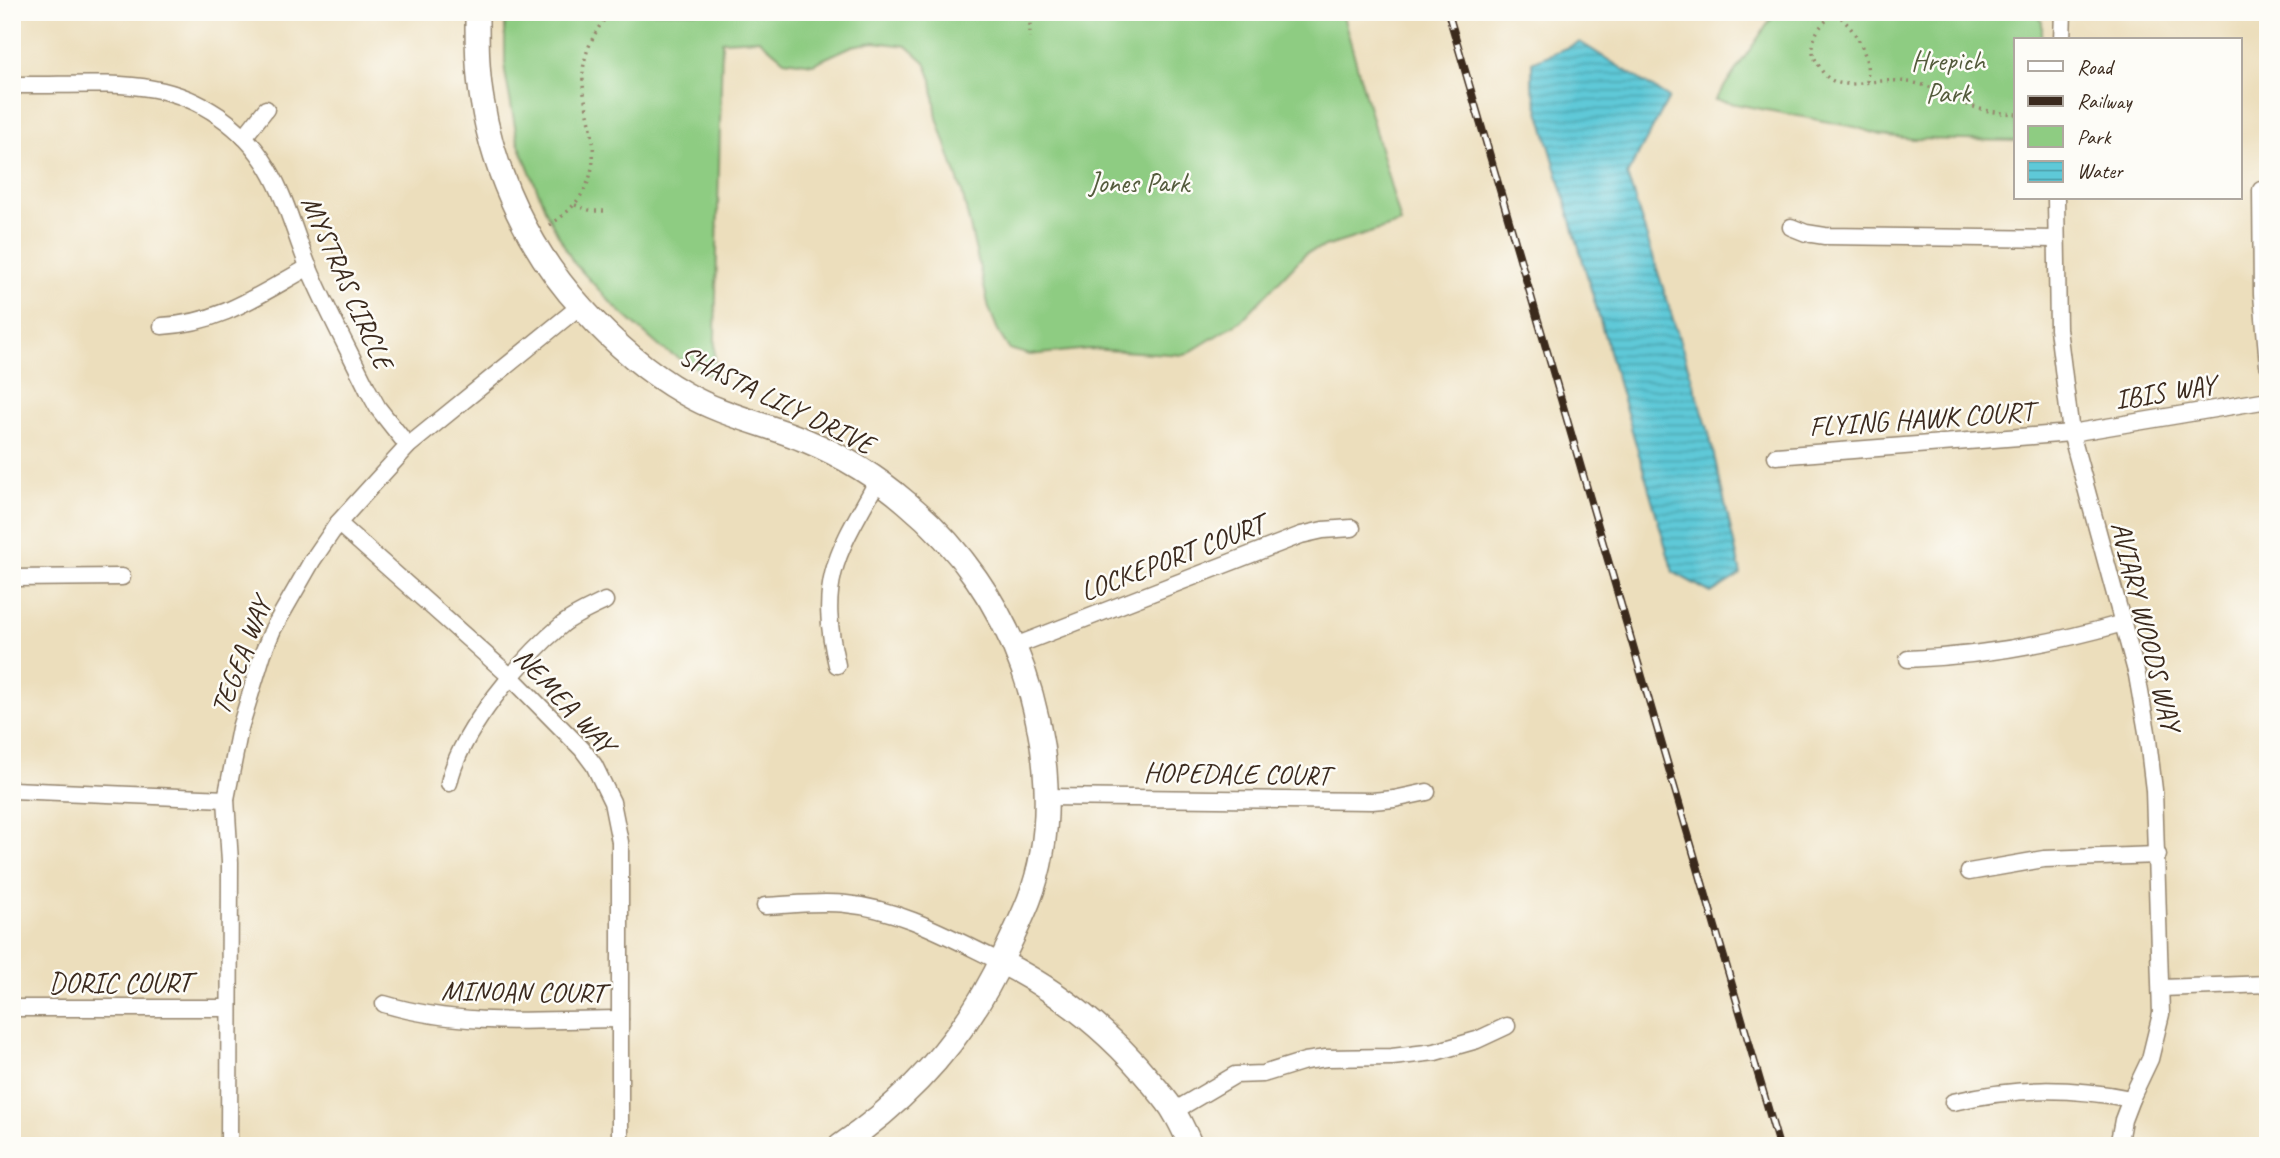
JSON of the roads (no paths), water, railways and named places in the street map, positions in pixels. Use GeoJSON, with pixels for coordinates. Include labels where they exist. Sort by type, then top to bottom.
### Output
{"type":"FeatureCollection","features":[{"type":"Feature","properties":{"kind":"street","name":"SHASTA LILY DRIVE"},"geometry":{"type":"LineString","coordinates":[[477,12],[477,55],[482,98],[491,142],[505,184],[532,238],[580,306],[622,348],[684,393],[723,412],[807,441],[843,458],[905,501],[935,528],[985,589],[1014,646],[1037,713],[1043,752],[1045,828],[1030,898],[1001,962],[989,988],[966,1025],[937,1061],[880,1115],[840,1146]]}},
{"type":"Feature","properties":{"kind":"street"},"geometry":{"type":"LineString","coordinates":[[2062,38],[2063,12]]}},
{"type":"Feature","properties":{"kind":"street","name":"MYSTRAS CIRCLE"},"geometry":{"type":"LineString","coordinates":[[12,91],[16,85],[135,86],[155,89],[203,106],[229,122],[268,167],[309,267],[378,408],[408,446]]}},
{"type":"Feature","properties":{"kind":"street"},"geometry":{"type":"LineString","coordinates":[[244,137],[266,109]]}},
{"type":"Feature","properties":{"kind":"street"},"geometry":{"type":"LineString","coordinates":[[2268,190],[2261,190],[2262,294],[2268,365]]}},
{"type":"Feature","properties":{"kind":"street","name":"AVIARY WOODS WAY"},"geometry":{"type":"LineString","coordinates":[[2056,200],[2058,328],[2071,433],[2137,675],[2154,790],[2162,988],[2157,1037],[2123,1120],[2118,1146]]}},
{"type":"Feature","properties":{"kind":"street"},"geometry":{"type":"LineString","coordinates":[[1791,227],[1825,236],[2055,239]]}},
{"type":"Feature","properties":{"kind":"street"},"geometry":{"type":"LineString","coordinates":[[162,326],[202,321],[221,315],[309,267]]}},
{"type":"Feature","properties":{"kind":"street","name":"TEGEA WAY"},"geometry":{"type":"LineString","coordinates":[[229,1146],[230,862],[226,799],[246,703],[263,653],[298,583],[338,523],[408,446],[580,306]]}},
{"type":"Feature","properties":{"kind":"street","name":"IBIS WAY"},"geometry":{"type":"LineString","coordinates":[[2071,433],[2268,401]]}},
{"type":"Feature","properties":{"kind":"street","name":"FLYING HAWK COURT"},"geometry":{"type":"LineString","coordinates":[[1776,456],[2071,433]]}},
{"type":"Feature","properties":{"kind":"street"},"geometry":{"type":"LineString","coordinates":[[837,666],[828,612],[833,572],[847,534],[877,482]]}},
{"type":"Feature","properties":{"kind":"street","name":"NEMEA WAY"},"geometry":{"type":"LineString","coordinates":[[338,523],[512,678],[582,749],[594,765],[612,802],[620,842],[620,1146]]}},
{"type":"Feature","properties":{"kind":"street","name":"LOCKEPORT COURT"},"geometry":{"type":"LineString","coordinates":[[1014,646],[1301,535],[1352,528]]}},
{"type":"Feature","properties":{"kind":"street"},"geometry":{"type":"LineString","coordinates":[[12,578],[122,577]]}},
{"type":"Feature","properties":{"kind":"street"},"geometry":{"type":"LineString","coordinates":[[449,783],[465,740],[512,678],[565,623],[605,601]]}},
{"type":"Feature","properties":{"kind":"street"},"geometry":{"type":"LineString","coordinates":[[1908,659],[2001,652],[2046,644],[2123,623]]}},
{"type":"Feature","properties":{"kind":"street"},"geometry":{"type":"LineString","coordinates":[[12,790],[226,799]]}},
{"type":"Feature","properties":{"kind":"street","name":"HOPEDALE COURT"},"geometry":{"type":"LineString","coordinates":[[1046,797],[1372,801],[1405,798],[1427,792]]}},
{"type":"Feature","properties":{"kind":"street"},"geometry":{"type":"LineString","coordinates":[[1969,873],[2044,859],[2158,855]]}},
{"type":"Feature","properties":{"kind":"street"},"geometry":{"type":"LineString","coordinates":[[765,906],[827,902],[889,912],[1029,976],[1071,1004],[1103,1030],[1133,1060],[1174,1111],[1191,1146]]}},
{"type":"Feature","properties":{"kind":"street"},"geometry":{"type":"LineString","coordinates":[[2162,988],[2268,984]]}},
{"type":"Feature","properties":{"kind":"street","name":"MINOAN COURT"},"geometry":{"type":"LineString","coordinates":[[384,1004],[430,1016],[476,1020],[620,1019]]}},
{"type":"Feature","properties":{"kind":"street","name":"DORIC COURT"},"geometry":{"type":"LineString","coordinates":[[12,1008],[228,1008]]}},
{"type":"Feature","properties":{"kind":"street"},"geometry":{"type":"LineString","coordinates":[[1174,1111],[1235,1075],[1263,1074],[1305,1061],[1326,1058],[1392,1057],[1435,1052],[1477,1040],[1507,1026]]}},
{"type":"Feature","properties":{"kind":"street"},"geometry":{"type":"LineString","coordinates":[[1953,1102],[1982,1095],[2077,1089],[2131,1098]]}},
{"type":"Feature","properties":{"kind":"water"},"geometry":{"type":"Polygon","coordinates":[[[1580,42],[1669,98],[1627,175],[1708,429],[1741,574],[1711,593],[1673,572],[1532,86],[1532,62],[1580,42]]]}},
{"type":"Feature","properties":{"kind":"railway"},"geometry":{"type":"LineString","coordinates":[[1448,12],[1779,1146]]}},
{"type":"Feature","properties":{"kind":"park label","name":"Hrepich Park"},"geometry":{"type":"Point","coordinates":[1948,76]}},
{"type":"Feature","properties":{"kind":"park label","name":"Jones Park"},"geometry":{"type":"Point","coordinates":[1139,182]}}]}
